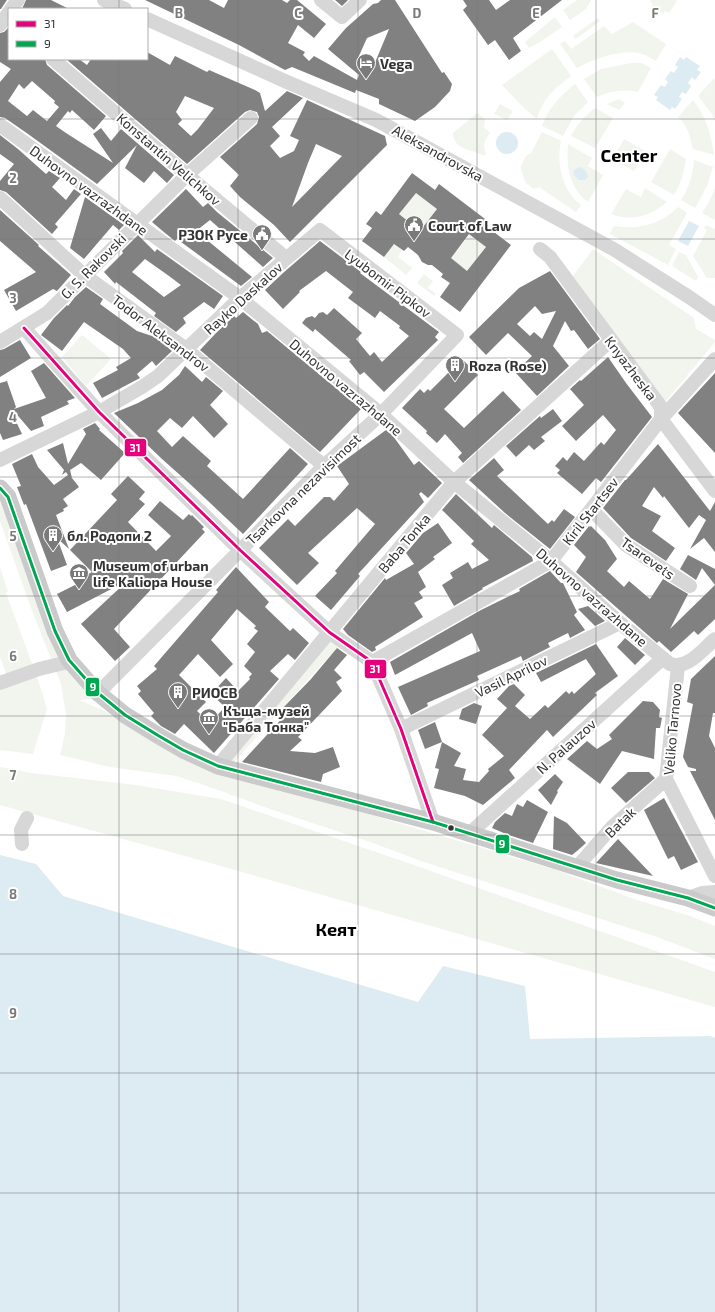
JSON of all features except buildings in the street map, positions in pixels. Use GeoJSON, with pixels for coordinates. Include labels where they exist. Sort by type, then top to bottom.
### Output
{"type":"FeatureCollection","features":[{"type":"Feature","properties":{"kind":"main road"},"geometry":{"type":"LineString","coordinates":[[0,488],[8,497],[67,662],[98,693],[125,715],[159,736],[183,750],[218,766],[433,822],[576,868],[688,898],[715,908]]}},
{"type":"Feature","properties":{"kind":"street"},"geometry":{"type":"LineString","coordinates":[[104,0],[125,6]]}},
{"type":"Feature","properties":{"kind":"street"},"geometry":{"type":"LineString","coordinates":[[321,0],[342,17],[360,0]]}},
{"type":"Feature","properties":{"kind":"street","name":"Aleksandrovska"},"geometry":{"type":"LineString","coordinates":[[148,19],[376,120],[590,236],[662,280],[715,315]]}},
{"type":"Feature","properties":{"kind":"street","name":"Konstantin Velichkov"},"geometry":{"type":"LineString","coordinates":[[54,60],[286,258]]}},
{"type":"Feature","properties":{"kind":"street","name":"G. S. Rakovski"},"geometry":{"type":"LineString","coordinates":[[0,342],[47,313],[187,175],[252,118]]}},
{"type":"Feature","properties":{"kind":"street","name":"Duhovno vazrazhdane"},"geometry":{"type":"LineString","coordinates":[[0,125],[240,298],[380,414],[454,482],[551,561],[620,623],[670,664],[678,666]]}},
{"type":"Feature","properties":{"kind":"street","name":"Todor Aleksandrov"},"geometry":{"type":"LineString","coordinates":[[0,198],[84,275],[186,349],[324,466]]}},
{"type":"Feature","properties":{"kind":"street","name":"Rayko Daskalov"},"geometry":{"type":"LineString","coordinates":[[0,460],[99,412],[153,380],[240,298],[320,230]]}},
{"type":"Feature","properties":{"kind":"street","name":"Lyubomir Pipkov"},"geometry":{"type":"LineString","coordinates":[[320,230],[457,335]]}},
{"type":"Feature","properties":{"kind":"street","name":"Knyazheska"},"geometry":{"type":"LineString","coordinates":[[540,249],[550,257],[607,344],[661,407],[662,419],[715,491]]}},
{"type":"Feature","properties":{"kind":"street"},"geometry":{"type":"LineString","coordinates":[[24,328],[99,412],[240,550],[330,632],[372,662],[402,729],[433,822]]}},
{"type":"Feature","properties":{"kind":"street","name":"Tsarkovna nezavisimost"},"geometry":{"type":"LineString","coordinates":[[98,693],[324,466],[380,414],[457,335]]}},
{"type":"Feature","properties":{"kind":"street","name":"Baba Tonka"},"geometry":{"type":"LineString","coordinates":[[218,766],[454,482],[607,344]]}},
{"type":"Feature","properties":{"kind":"street","name":"Kiril Startsev"},"geometry":{"type":"LineString","coordinates":[[372,662],[551,561],[662,419],[715,359]]}},
{"type":"Feature","properties":{"kind":"street","name":"Tsarevets"},"geometry":{"type":"LineString","coordinates":[[592,510],[626,545],[690,586]]}},
{"type":"Feature","properties":{"kind":"street","name":"Vasil Aprilov"},"geometry":{"type":"LineString","coordinates":[[402,729],[620,623]]}},
{"type":"Feature","properties":{"kind":"street","name":"Veliko Tarnovo"},"geometry":{"type":"LineString","coordinates":[[715,639],[691,660],[678,666],[666,780],[715,876]]}},
{"type":"Feature","properties":{"kind":"street","name":"N. Palauzov"},"geometry":{"type":"LineString","coordinates":[[468,834],[663,658]]}},
{"type":"Feature","properties":{"kind":"street"},"geometry":{"type":"LineString","coordinates":[[0,683],[39,669],[67,662]]}},
{"type":"Feature","properties":{"kind":"street","name":"Batak"},"geometry":{"type":"LineString","coordinates":[[576,868],[612,827],[666,780]]}},
{"type":"Feature","properties":{"kind":"street"},"geometry":{"type":"LineString","coordinates":[[22,844],[21,830],[27,818]]}},
{"type":"Feature","properties":{"kind":"street"},"geometry":{"type":"LineString","coordinates":[[688,898],[702,893],[715,892]]}},
{"type":"Feature","properties":{"kind":"shaded area"},"geometry":{"type":"Polygon","coordinates":[[[577,0],[591,0],[586,9],[570,20],[563,10],[577,0]]]}},
{"type":"Feature","properties":{"kind":"shaded area"},"geometry":{"type":"Polygon","coordinates":[[[650,1],[677,1],[669,13],[665,11],[663,14],[651,7],[653,4],[650,1]]]}},
{"type":"Feature","properties":{"kind":"shaded area"},"geometry":{"type":"Polygon","coordinates":[[[555,17],[562,27],[529,48],[525,42],[555,17]]]}},
{"type":"Feature","properties":{"kind":"shaded area"},"geometry":{"type":"Polygon","coordinates":[[[598,18],[600,21],[576,39],[573,36],[598,18]]]}},
{"type":"Feature","properties":{"kind":"shaded area"},"geometry":{"type":"Polygon","coordinates":[[[633,22],[666,44],[656,61],[648,56],[626,52],[609,55],[591,61],[577,68],[560,44],[565,41],[571,49],[604,26],[612,34],[633,22]]]}},
{"type":"Feature","properties":{"kind":"shaded area"},"geometry":{"type":"Polygon","coordinates":[[[552,49],[571,76],[550,94],[542,105],[537,119],[502,85],[552,49]]]}},
{"type":"Feature","properties":{"kind":"shaded area"},"geometry":{"type":"Polygon","coordinates":[[[680,57],[684,60],[686,57],[700,66],[697,70],[701,72],[695,80],[692,77],[688,83],[691,86],[686,94],[682,92],[679,97],[682,99],[675,109],[672,107],[670,110],[656,100],[658,97],[654,95],[661,85],[665,87],[668,82],[665,79],[671,71],[674,73],[678,67],[675,65],[680,57]]]}},
{"type":"Feature","properties":{"kind":"shaded area"},"geometry":{"type":"Polygon","coordinates":[[[631,63],[642,63],[651,68],[638,92],[617,91],[597,97],[584,79],[601,69],[631,63]]]}},
{"type":"Feature","properties":{"kind":"shaded area"},"geometry":{"type":"Polygon","coordinates":[[[714,78],[715,121],[712,114],[698,96],[714,78]]]}},
{"type":"Feature","properties":{"kind":"shaded area"},"geometry":{"type":"Polygon","coordinates":[[[575,84],[588,102],[574,116],[563,136],[542,126],[548,113],[556,102],[575,84]]]}},
{"type":"Feature","properties":{"kind":"shaded area"},"geometry":{"type":"Polygon","coordinates":[[[619,99],[625,103],[619,110],[607,104],[619,99]]]}},
{"type":"Feature","properties":{"kind":"shaded area"},"geometry":{"type":"Polygon","coordinates":[[[693,100],[698,106],[707,126],[714,155],[693,149],[686,127],[678,117],[693,100]]]}},
{"type":"Feature","properties":{"kind":"shaded area"},"geometry":{"type":"Polygon","coordinates":[[[500,104],[513,111],[507,120],[494,114],[500,104]]]}},
{"type":"Feature","properties":{"kind":"shaded area"},"geometry":{"type":"Polygon","coordinates":[[[595,108],[613,118],[595,148],[571,136],[582,120],[595,108]]]}},
{"type":"Feature","properties":{"kind":"shaded area"},"geometry":{"type":"Polygon","coordinates":[[[477,113],[485,119],[484,127],[490,133],[485,142],[484,147],[486,153],[484,156],[460,146],[456,143],[453,133],[477,113]]]}},
{"type":"Feature","properties":{"kind":"shaded area"},"geometry":{"type":"Polygon","coordinates":[[[507,132],[515,135],[518,143],[515,151],[507,154],[499,151],[496,143],[499,135],[507,132]]]}},
{"type":"Feature","properties":{"kind":"shaded area"},"geometry":{"type":"Polygon","coordinates":[[[542,132],[561,141],[559,158],[560,167],[569,192],[581,205],[576,212],[539,187],[534,189],[526,183],[521,166],[526,156],[531,153],[542,132]]]}},
{"type":"Feature","properties":{"kind":"shaded area"},"geometry":{"type":"Polygon","coordinates":[[[624,139],[645,151],[634,171],[613,159],[624,139]]]}},
{"type":"Feature","properties":{"kind":"shaded area"},"geometry":{"type":"Polygon","coordinates":[[[568,144],[592,158],[588,166],[603,175],[588,202],[577,190],[570,176],[568,168],[568,144]]]}},
{"type":"Feature","properties":{"kind":"shaded area"},"geometry":{"type":"Polygon","coordinates":[[[670,149],[686,159],[679,187],[674,195],[651,182],[670,149]]]}},
{"type":"Feature","properties":{"kind":"shaded area"},"geometry":{"type":"Polygon","coordinates":[[[694,160],[713,167],[707,186],[695,208],[681,200],[690,181],[694,160]]]}},
{"type":"Feature","properties":{"kind":"shaded area"},"geometry":{"type":"Polygon","coordinates":[[[579,167],[584,169],[587,173],[588,177],[585,180],[579,180],[574,175],[574,170],[579,167]]]}},
{"type":"Feature","properties":{"kind":"shaded area"},"geometry":{"type":"Polygon","coordinates":[[[645,188],[667,202],[654,211],[640,216],[626,217],[611,214],[626,189],[641,197],[645,188]]]}},
{"type":"Feature","properties":{"kind":"shaded area"},"geometry":{"type":"Polygon","coordinates":[[[715,188],[715,220],[702,213],[715,188]]]}},
{"type":"Feature","properties":{"kind":"shaded area"},"geometry":{"type":"Polygon","coordinates":[[[416,193],[437,209],[425,235],[399,214],[416,193]]]}},
{"type":"Feature","properties":{"kind":"shaded area"},"geometry":{"type":"Polygon","coordinates":[[[678,207],[687,213],[669,245],[676,249],[668,265],[610,234],[614,226],[632,227],[648,225],[664,218],[678,207]]]}},
{"type":"Feature","properties":{"kind":"shaded area"},"geometry":{"type":"Polygon","coordinates":[[[689,221],[699,226],[688,246],[678,241],[689,221]]]}},
{"type":"Feature","properties":{"kind":"shaded area"},"geometry":{"type":"Polygon","coordinates":[[[706,225],[715,229],[715,278],[707,278],[693,256],[707,230],[704,228],[706,225]]]}},
{"type":"Feature","properties":{"kind":"shaded area"},"geometry":{"type":"Polygon","coordinates":[[[470,234],[486,247],[467,271],[445,254],[457,251],[470,234]]]}},
{"type":"Feature","properties":{"kind":"shaded area"},"geometry":{"type":"Polygon","coordinates":[[[394,244],[402,250],[398,257],[412,268],[406,275],[384,257],[394,244]]]}},
{"type":"Feature","properties":{"kind":"shaded area"},"geometry":{"type":"Polygon","coordinates":[[[593,249],[694,318],[696,329],[715,340],[715,342],[661,407],[568,283],[593,249]]]}},
{"type":"Feature","properties":{"kind":"shaded area"},"geometry":{"type":"Polygon","coordinates":[[[679,252],[686,255],[698,277],[696,281],[672,266],[679,252]]]}},
{"type":"Feature","properties":{"kind":"shaded area"},"geometry":{"type":"Polygon","coordinates":[[[424,274],[433,281],[428,288],[436,294],[434,296],[417,283],[424,274]]]}},
{"type":"Feature","properties":{"kind":"shaded area"},"geometry":{"type":"Polygon","coordinates":[[[82,335],[111,359],[86,386],[62,357],[82,335]]]}},
{"type":"Feature","properties":{"kind":"shaded area"},"geometry":{"type":"Polygon","coordinates":[[[0,496],[94,699],[79,700],[103,710],[146,737],[270,785],[556,870],[637,900],[687,915],[715,926],[715,959],[657,937],[421,861],[373,843],[176,776],[110,767],[60,755],[65,734],[66,715],[61,684],[31,608],[0,521],[0,496]]]}},
{"type":"Feature","properties":{"kind":"shaded area"},"geometry":{"type":"Polygon","coordinates":[[[0,567],[8,592],[6,593],[47,709],[33,754],[0,750],[0,679],[7,676],[0,657],[0,567]]]}},
{"type":"Feature","properties":{"kind":"shaded area"},"geometry":{"type":"Polygon","coordinates":[[[326,627],[342,642],[229,768],[220,766],[326,627]]]}},
{"type":"Feature","properties":{"kind":"shaded area"},"geometry":{"type":"Polygon","coordinates":[[[0,767],[31,773],[136,785],[221,799],[414,865],[715,972],[715,1007],[221,866],[0,805],[0,767]]]}},
{"type":"Feature","properties":{"kind":"shaded area"},"geometry":{"type":"Polygon","coordinates":[[[0,855],[36,864],[63,896],[418,1002],[443,966],[525,986],[530,1039],[710,1036],[715,1038],[715,1312],[0,1312],[0,855]]]}},
{"type":"Feature","properties":{"kind":"transit line","name":"31"},"geometry":{"type":"LineString","coordinates":[[24,328],[99,412],[240,550],[329,632],[372,662],[401,729],[433,822]]}},
{"type":"Feature","properties":{"kind":"transit line","name":"9"},"geometry":{"type":"LineString","coordinates":[[0,488],[8,497],[55,631],[69,660],[98,693],[125,715],[159,736],[183,750],[218,766],[433,822],[617,880],[688,898],[715,908]]}},
{"type":"Feature","properties":{"kind":"place","name":"Vega"},"geometry":{"type":"Point","coordinates":[366,80]}},
{"type":"Feature","properties":{"kind":"place","name":"Сourt of Law"},"geometry":{"type":"Point","coordinates":[414,242]}},
{"type":"Feature","properties":{"kind":"place","name":"РЗОК Русе"},"geometry":{"type":"Point","coordinates":[262,251]}},
{"type":"Feature","properties":{"kind":"place","name":"Roza (Rose)"},"geometry":{"type":"Point","coordinates":[455,382]}},
{"type":"Feature","properties":{"kind":"place","name":"бл. Родопи 2"},"geometry":{"type":"Point","coordinates":[53,552]}},
{"type":"Feature","properties":{"kind":"place","name":"Museum of urban life Kaliopa House"},"geometry":{"type":"Point","coordinates":[79,590]}},
{"type":"Feature","properties":{"kind":"place","name":"РИОСВ"},"geometry":{"type":"Point","coordinates":[178,709]}},
{"type":"Feature","properties":{"kind":"place","name":"Къща-музей \"Баба Тонка\""},"geometry":{"type":"Point","coordinates":[209,735]}},
{"type":"Feature","properties":{"kind":"district","name":"Center"},"geometry":{"type":"Point","coordinates":[629,155]}},
{"type":"Feature","properties":{"kind":"district","name":"Кеят"},"geometry":{"type":"Point","coordinates":[336,929]}}]}
